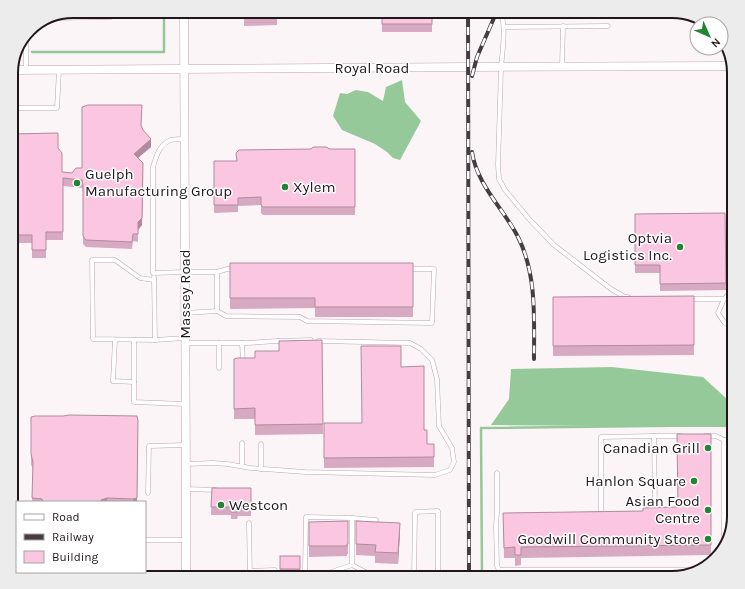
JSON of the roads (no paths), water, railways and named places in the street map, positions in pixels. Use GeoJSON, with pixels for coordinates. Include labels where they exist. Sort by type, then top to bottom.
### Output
{"type":"FeatureCollection","features":[{"type":"Feature","properties":{"kind":"street","name":"Massey Road"},"geometry":{"type":"LineString","coordinates":[[184,18],[186,571]]}},
{"type":"Feature","properties":{"kind":"street","name":"Royal Road"},"geometry":{"type":"LineString","coordinates":[[18,70],[726,66]]}},
{"type":"Feature","properties":{"kind":"lane"},"geometry":{"type":"LineString","coordinates":[[503,18],[504,27],[501,68],[498,165],[500,178],[505,190],[530,220],[554,245],[611,289],[625,297],[632,298]]}},
{"type":"Feature","properties":{"kind":"lane"},"geometry":{"type":"LineString","coordinates":[[562,67],[563,26]]}},
{"type":"Feature","properties":{"kind":"lane"},"geometry":{"type":"LineString","coordinates":[[504,27],[608,26]]}},
{"type":"Feature","properties":{"kind":"lane"},"geometry":{"type":"LineString","coordinates":[[26,45],[26,70]]}},
{"type":"Feature","properties":{"kind":"lane"},"geometry":{"type":"LineString","coordinates":[[18,108],[57,108],[59,70]]}},
{"type":"Feature","properties":{"kind":"lane"},"geometry":{"type":"LineString","coordinates":[[155,340],[153,273],[153,167],[157,154],[163,145],[171,140],[184,139]]}},
{"type":"Feature","properties":{"kind":"lane"},"geometry":{"type":"LineString","coordinates":[[154,280],[140,278],[114,260],[92,260],[94,339],[219,343],[297,340],[410,342],[421,348],[432,360],[437,379],[439,426],[452,448],[454,462],[450,470],[435,475],[305,472],[261,469],[213,463],[186,464]]}},
{"type":"Feature","properties":{"kind":"lane"},"geometry":{"type":"LineString","coordinates":[[153,273],[217,272],[228,269],[243,269]]}},
{"type":"Feature","properties":{"kind":"lane"},"geometry":{"type":"LineString","coordinates":[[185,313],[217,311],[226,316],[300,317],[307,321],[432,323],[434,269],[402,269]]}},
{"type":"Feature","properties":{"kind":"lane"},"geometry":{"type":"LineString","coordinates":[[217,272],[217,311]]}},
{"type":"Feature","properties":{"kind":"lane"},"geometry":{"type":"LineString","coordinates":[[727,296],[718,313],[727,324]]}},
{"type":"Feature","properties":{"kind":"lane"},"geometry":{"type":"LineString","coordinates":[[685,299],[724,299]]}},
{"type":"Feature","properties":{"kind":"lane"},"geometry":{"type":"LineString","coordinates":[[115,340],[113,381],[134,382]]}},
{"type":"Feature","properties":{"kind":"lane"},"geometry":{"type":"LineString","coordinates":[[134,340],[134,402],[186,404]]}},
{"type":"Feature","properties":{"kind":"lane"},"geometry":{"type":"LineString","coordinates":[[219,343],[219,368]]}},
{"type":"Feature","properties":{"kind":"lane"},"geometry":{"type":"LineString","coordinates":[[242,343],[243,364]]}},
{"type":"Feature","properties":{"kind":"lane"},"geometry":{"type":"LineString","coordinates":[[654,436],[655,511]]}},
{"type":"Feature","properties":{"kind":"lane"},"geometry":{"type":"LineString","coordinates":[[601,512],[601,437],[685,436]]}},
{"type":"Feature","properties":{"kind":"lane"},"geometry":{"type":"LineString","coordinates":[[700,436],[716,436],[724,440],[724,533]]}},
{"type":"Feature","properties":{"kind":"lane"},"geometry":{"type":"LineString","coordinates":[[242,443],[242,466]]}},
{"type":"Feature","properties":{"kind":"lane"},"geometry":{"type":"LineString","coordinates":[[261,444],[261,469]]}},
{"type":"Feature","properties":{"kind":"lane"},"geometry":{"type":"LineString","coordinates":[[148,493],[149,446],[186,445]]}},
{"type":"Feature","properties":{"kind":"lane"},"geometry":{"type":"LineString","coordinates":[[497,473],[496,526],[497,566],[499,570],[682,570]]}},
{"type":"Feature","properties":{"kind":"lane"},"geometry":{"type":"LineString","coordinates":[[186,489],[224,490]]}},
{"type":"Feature","properties":{"kind":"lane"},"geometry":{"type":"LineString","coordinates":[[414,571],[415,512],[438,511],[438,571]]}},
{"type":"Feature","properties":{"kind":"lane"},"geometry":{"type":"LineString","coordinates":[[305,571],[306,517],[376,520]]}},
{"type":"Feature","properties":{"kind":"lane"},"geometry":{"type":"LineString","coordinates":[[352,518],[352,564]]}},
{"type":"Feature","properties":{"kind":"lane"},"geometry":{"type":"LineString","coordinates":[[249,523],[250,571],[275,570]]}},
{"type":"Feature","properties":{"kind":"lane"},"geometry":{"type":"LineString","coordinates":[[146,540],[186,540]]}},
{"type":"Feature","properties":{"kind":"lane"},"geometry":{"type":"LineString","coordinates":[[335,571],[352,564]]}},
{"type":"Feature","properties":{"kind":"lane"},"geometry":{"type":"LineString","coordinates":[[352,564],[363,571]]}},
{"type":"Feature","properties":{"kind":"waterway"},"geometry":{"type":"LineString","coordinates":[[32,52],[164,52],[164,18]]}},
{"type":"Feature","properties":{"kind":"waterway"},"geometry":{"type":"LineString","coordinates":[[482,571],[481,428],[727,425]]}},
{"type":"Feature","properties":{"kind":"railway"},"geometry":{"type":"LineString","coordinates":[[468,18],[469,571]]}},
{"type":"Feature","properties":{"kind":"railway"},"geometry":{"type":"LineString","coordinates":[[472,76],[477,57],[494,18]]}},
{"type":"Feature","properties":{"kind":"railway"},"geometry":{"type":"LineString","coordinates":[[472,152],[479,175],[491,196],[512,226],[524,251],[529,266],[533,297],[534,359]]}},
{"type":"Feature","properties":{"kind":"place","name":"Guelph Manufacturing Group"},"geometry":{"type":"Point","coordinates":[77,183]}},
{"type":"Feature","properties":{"kind":"place","name":"Xylem"},"geometry":{"type":"Point","coordinates":[285,187]}},
{"type":"Feature","properties":{"kind":"place","name":"Optvia Logistics Inc."},"geometry":{"type":"Point","coordinates":[680,247]}},
{"type":"Feature","properties":{"kind":"place","name":"Canadian Grill"},"geometry":{"type":"Point","coordinates":[708,448]}},
{"type":"Feature","properties":{"kind":"place","name":"Hanlon Square"},"geometry":{"type":"Point","coordinates":[694,481]}},
{"type":"Feature","properties":{"kind":"place","name":"Westcon"},"geometry":{"type":"Point","coordinates":[221,505]}},
{"type":"Feature","properties":{"kind":"place","name":"Asian Food Centre"},"geometry":{"type":"Point","coordinates":[708,510]}},
{"type":"Feature","properties":{"kind":"place","name":"Goodwill Community Store"},"geometry":{"type":"Point","coordinates":[708,539]}}]}
